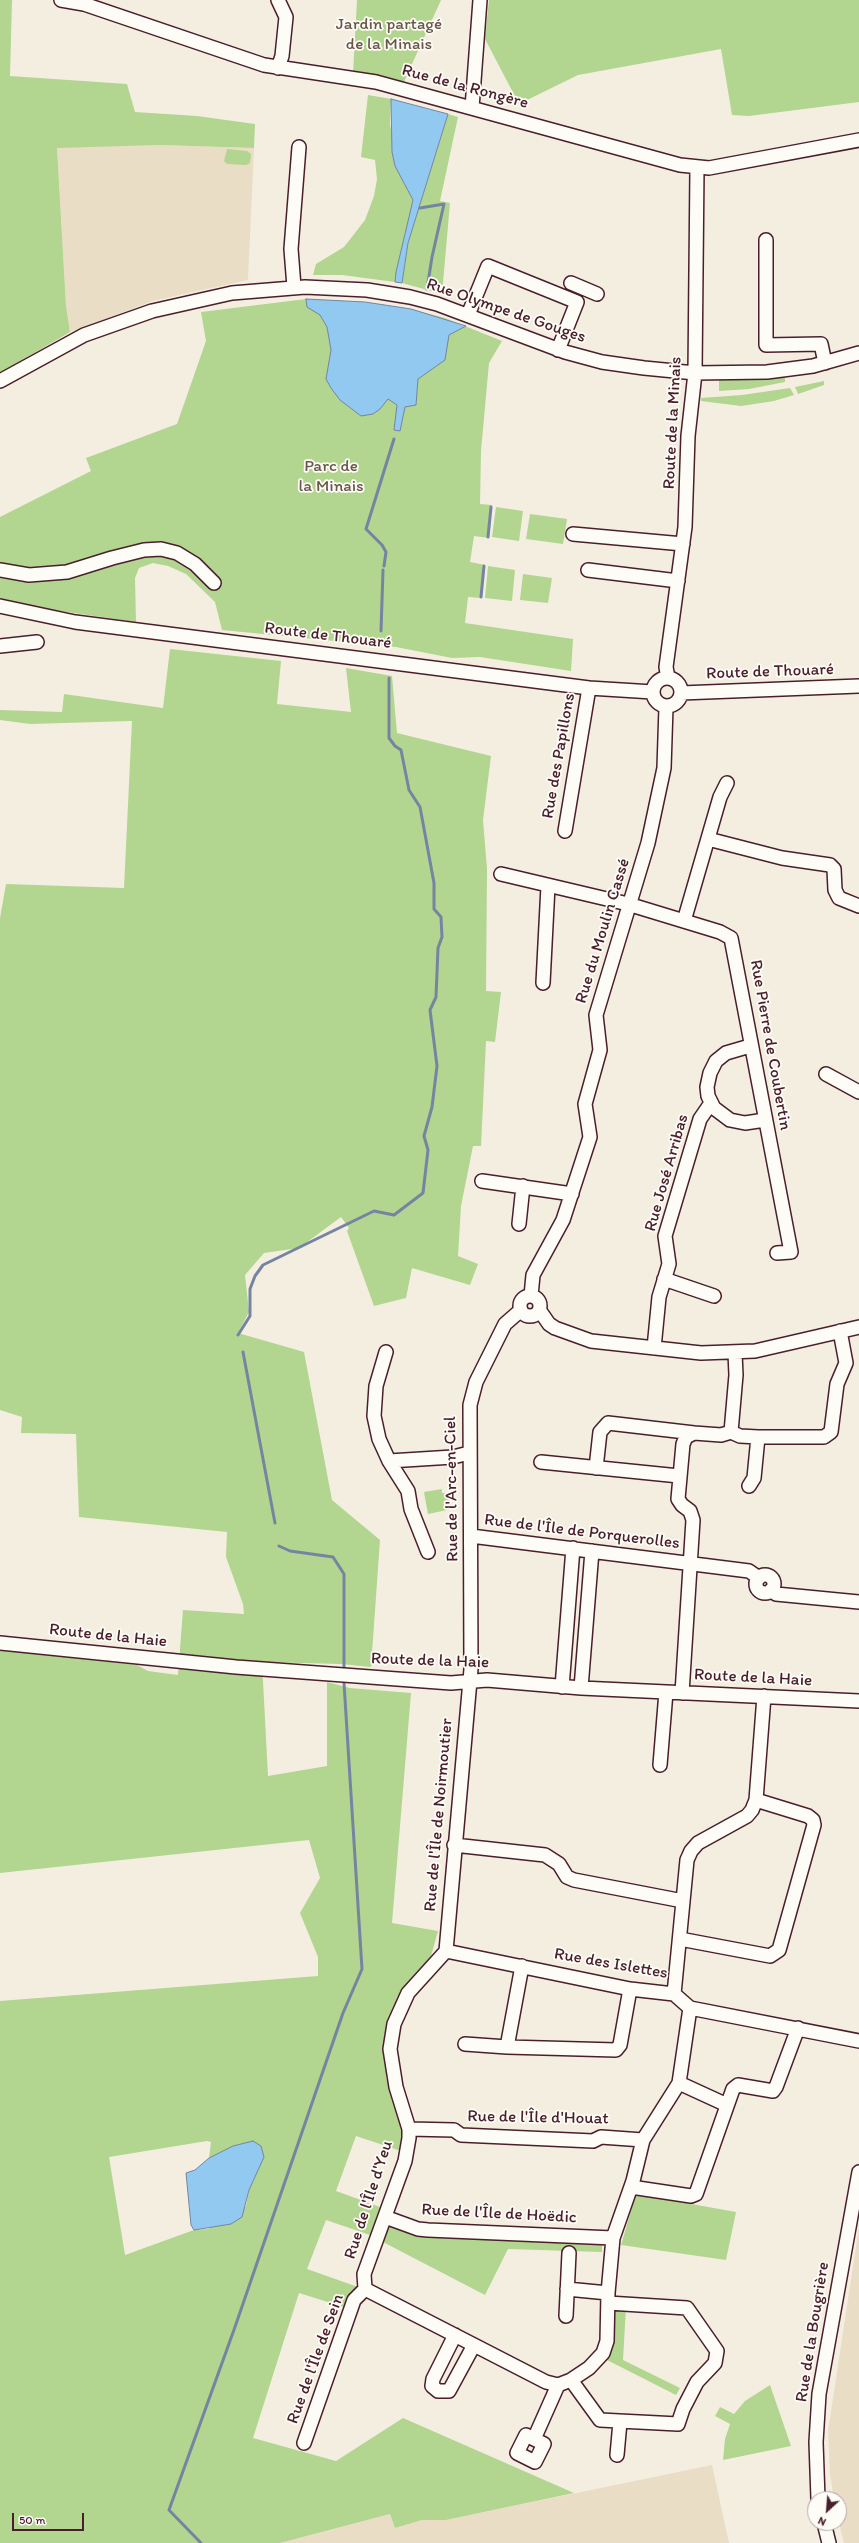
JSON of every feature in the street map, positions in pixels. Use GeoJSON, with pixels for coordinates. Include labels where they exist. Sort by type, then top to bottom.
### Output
{"type":"FeatureCollection","features":[{"type":"Feature","properties":{"kind":"street","name":"Rue de la Rongère"},"geometry":{"type":"LineString","coordinates":[[61,0],[84,4],[264,65],[376,82],[680,165],[697,168],[715,167],[859,140]]}},
{"type":"Feature","properties":{"kind":"street"},"geometry":{"type":"LineString","coordinates":[[278,0],[286,17],[282,56],[278,68]]}},
{"type":"Feature","properties":{"kind":"street"},"geometry":{"type":"LineString","coordinates":[[472,108],[480,0]]}},
{"type":"Feature","properties":{"kind":"street"},"geometry":{"type":"LineString","coordinates":[[294,287],[291,249],[299,147]]}},
{"type":"Feature","properties":{"kind":"street","name":"Route de la Minais"},"geometry":{"type":"LineString","coordinates":[[668,678],[666,667],[683,544],[688,436],[695,373],[697,168]]}},
{"type":"Feature","properties":{"kind":"street"},"geometry":{"type":"LineString","coordinates":[[766,240],[766,346],[821,344],[825,363]]}},
{"type":"Feature","properties":{"kind":"street"},"geometry":{"type":"LineString","coordinates":[[468,315],[488,266],[577,302]]}},
{"type":"Feature","properties":{"kind":"street"},"geometry":{"type":"LineString","coordinates":[[558,350],[577,302],[577,286],[597,294]]}},
{"type":"Feature","properties":{"kind":"street","name":"Rue Olympe de Gouges"},"geometry":{"type":"LineString","coordinates":[[0,381],[84,335],[125,320],[190,301],[232,293],[294,287],[367,290],[424,300],[468,315],[558,350],[602,362],[695,373],[766,372],[825,363],[859,353]]}},
{"type":"Feature","properties":{"kind":"street"},"geometry":{"type":"LineString","coordinates":[[573,534],[683,544]]}},
{"type":"Feature","properties":{"kind":"street"},"geometry":{"type":"LineString","coordinates":[[0,570],[29,575],[67,572],[144,550],[161,549],[177,553],[195,564],[214,583]]}},
{"type":"Feature","properties":{"kind":"street"},"geometry":{"type":"LineString","coordinates":[[588,570],[678,581]]}},
{"type":"Feature","properties":{"kind":"street","name":"Route de Thouaré"},"geometry":{"type":"LineString","coordinates":[[0,606],[75,622],[590,688],[653,692]]}},
{"type":"Feature","properties":{"kind":"street"},"geometry":{"type":"LineString","coordinates":[[0,646],[38,642]]}},
{"type":"Feature","properties":{"kind":"street"},"geometry":{"type":"LineString","coordinates":[[668,678],[676,681],[681,693],[678,701],[666,707],[658,704],[653,692],[659,681],[668,678]]}},
{"type":"Feature","properties":{"kind":"street","name":"Route de Thouaré"},"geometry":{"type":"LineString","coordinates":[[681,693],[859,686]]}},
{"type":"Feature","properties":{"kind":"street","name":"Rue des Papillons"},"geometry":{"type":"LineString","coordinates":[[565,831],[590,688]]}},
{"type":"Feature","properties":{"kind":"street","name":"Rue du Moulin Cassé"},"geometry":{"type":"LineString","coordinates":[[530,1296],[533,1275],[564,1220],[590,1137],[585,1104],[600,1050],[596,1015],[628,904],[647,847],[664,768],[666,707]]}},
{"type":"Feature","properties":{"kind":"street"},"geometry":{"type":"LineString","coordinates":[[684,921],[708,839],[727,783]]}},
{"type":"Feature","properties":{"kind":"street"},"geometry":{"type":"LineString","coordinates":[[708,839],[782,858],[830,865],[834,870],[835,890],[838,898],[859,906]]}},
{"type":"Feature","properties":{"kind":"street","name":"Rue Pierre de Coubertin"},"geometry":{"type":"LineString","coordinates":[[501,874],[628,904],[726,934],[733,942],[750,1046],[791,1252],[777,1253]]}},
{"type":"Feature","properties":{"kind":"street"},"geometry":{"type":"LineString","coordinates":[[544,983],[548,886]]}},
{"type":"Feature","properties":{"kind":"street","name":"Rue José Arribas"},"geometry":{"type":"LineString","coordinates":[[750,1046],[726,1053],[716,1062],[710,1073],[707,1087],[711,1104],[725,1117],[737,1123],[765,1120]]}},
{"type":"Feature","properties":{"kind":"street"},"geometry":{"type":"LineString","coordinates":[[826,1074],[859,1092]]}},
{"type":"Feature","properties":{"kind":"street","name":"Rue José Arribas"},"geometry":{"type":"LineString","coordinates":[[654,1348],[659,1297],[670,1264],[665,1236],[700,1119],[711,1104]]}},
{"type":"Feature","properties":{"kind":"street"},"geometry":{"type":"LineString","coordinates":[[482,1181],[572,1194]]}},
{"type":"Feature","properties":{"kind":"street"},"geometry":{"type":"LineString","coordinates":[[518,1224],[523,1186]]}},
{"type":"Feature","properties":{"kind":"street"},"geometry":{"type":"LineString","coordinates":[[664,1280],[714,1296]]}},
{"type":"Feature","properties":{"kind":"street"},"geometry":{"type":"LineString","coordinates":[[540,1311],[532,1317],[521,1310],[522,1301],[530,1296],[539,1301],[540,1311],[549,1324],[568,1335],[591,1341],[701,1353],[735,1353],[796,1343],[859,1327]]}},
{"type":"Feature","properties":{"kind":"street","name":"Rue de l'Arc-en-Ciel"},"geometry":{"type":"LineString","coordinates":[[470,1683],[470,1405],[476,1382],[505,1324],[521,1310]]}},
{"type":"Feature","properties":{"kind":"street"},"geometry":{"type":"LineString","coordinates":[[596,1468],[600,1432],[608,1423],[721,1435],[731,1432],[740,1436],[758,1437],[824,1437],[831,1432],[837,1384],[846,1362],[840,1331]]}},
{"type":"Feature","properties":{"kind":"street"},"geometry":{"type":"LineString","coordinates":[[386,1352],[376,1386],[374,1416],[379,1438],[389,1461],[408,1491],[411,1509],[428,1552]]}},
{"type":"Feature","properties":{"kind":"street"},"geometry":{"type":"LineString","coordinates":[[731,1432],[736,1375],[735,1353]]}},
{"type":"Feature","properties":{"kind":"street"},"geometry":{"type":"LineString","coordinates":[[682,1693],[691,1571],[689,1563],[693,1520],[690,1511],[682,1505],[678,1499],[679,1476],[683,1444],[686,1437],[694,1433]]}},
{"type":"Feature","properties":{"kind":"street"},"geometry":{"type":"LineString","coordinates":[[749,1486],[754,1478],[758,1437]]}},
{"type":"Feature","properties":{"kind":"street"},"geometry":{"type":"LineString","coordinates":[[389,1461],[453,1457],[469,1453]]}},
{"type":"Feature","properties":{"kind":"street"},"geometry":{"type":"LineString","coordinates":[[541,1462],[679,1476]]}},
{"type":"Feature","properties":{"kind":"street","name":"Rue de l'Île de Porquerolles"},"geometry":{"type":"LineString","coordinates":[[471,1536],[750,1571],[758,1578],[756,1585],[758,1590],[763,1593],[771,1590],[776,1594],[859,1602]]}},
{"type":"Feature","properties":{"kind":"street"},"geometry":{"type":"LineString","coordinates":[[562,1686],[573,1548]]}},
{"type":"Feature","properties":{"kind":"street"},"geometry":{"type":"LineString","coordinates":[[581,1688],[592,1551]]}},
{"type":"Feature","properties":{"kind":"street","name":"Route de la Haie"},"geometry":{"type":"LineString","coordinates":[[0,1644],[236,1667],[470,1683],[487,1680],[581,1688],[859,1701]]}},
{"type":"Feature","properties":{"kind":"street","name":"Rue de l'Île de Noirmoutier"},"geometry":{"type":"LineString","coordinates":[[446,1951],[454,1845],[470,1683]]}},
{"type":"Feature","properties":{"kind":"street"},"geometry":{"type":"LineString","coordinates":[[660,1765],[666,1692]]}},
{"type":"Feature","properties":{"kind":"street"},"geometry":{"type":"LineString","coordinates":[[674,1994],[688,1860],[691,1851],[698,1843],[747,1816],[752,1810],[756,1800],[764,1696]]}},
{"type":"Feature","properties":{"kind":"street"},"geometry":{"type":"LineString","coordinates":[[680,1939],[770,1956],[779,1950],[814,1825],[808,1816],[756,1800]]}},
{"type":"Feature","properties":{"kind":"street"},"geometry":{"type":"LineString","coordinates":[[454,1845],[544,1855],[558,1864],[567,1876],[574,1880],[684,1901]]}},
{"type":"Feature","properties":{"kind":"street","name":"Rue des Islettes"},"geometry":{"type":"LineString","coordinates":[[446,1951],[630,1989],[674,1994],[690,2008]]}},
{"type":"Feature","properties":{"kind":"street","name":"Rue de l'Île d'Yeu"},"geometry":{"type":"LineString","coordinates":[[365,2289],[364,2274],[405,2161],[409,2129],[396,2086],[390,2049],[394,2024],[408,1993],[446,1951]]}},
{"type":"Feature","properties":{"kind":"street"},"geometry":{"type":"LineString","coordinates":[[508,2047],[522,1966]]}},
{"type":"Feature","properties":{"kind":"street"},"geometry":{"type":"LineString","coordinates":[[465,2044],[609,2052],[616,2050],[620,2045],[630,1989]]}},
{"type":"Feature","properties":{"kind":"street"},"geometry":{"type":"LineString","coordinates":[[365,2289],[546,2382],[558,2385],[571,2380],[589,2368],[603,2353],[607,2341],[608,2298],[613,2238],[631,2187],[643,2140],[679,2083],[690,2008],[859,2041]]}},
{"type":"Feature","properties":{"kind":"street"},"geometry":{"type":"LineString","coordinates":[[631,2187],[691,2196],[696,2194],[733,2089],[738,2085],[769,2091],[776,2087],[798,2028]]}},
{"type":"Feature","properties":{"kind":"street"},"geometry":{"type":"LineString","coordinates":[[679,2083],[727,2105]]}},
{"type":"Feature","properties":{"kind":"street","name":"Rue de l'Île d'Houat"},"geometry":{"type":"LineString","coordinates":[[409,2129],[454,2130],[461,2135],[593,2141],[601,2137],[643,2140]]}},
{"type":"Feature","properties":{"kind":"street","name":"Rue de la Bougrière"},"geometry":{"type":"LineString","coordinates":[[818,2491],[816,2442],[819,2394],[859,2172]]}},
{"type":"Feature","properties":{"kind":"street","name":"Rue de l'Île de Hoëdic"},"geometry":{"type":"LineString","coordinates":[[385,2217],[418,2229],[428,2230],[613,2238]]}},
{"type":"Feature","properties":{"kind":"street"},"geometry":{"type":"LineString","coordinates":[[566,2316],[569,2253]]}},
{"type":"Feature","properties":{"kind":"street","name":"Rue de l'Île de Sein"},"geometry":{"type":"LineString","coordinates":[[304,2443],[354,2300],[365,2289]]}},
{"type":"Feature","properties":{"kind":"street"},"geometry":{"type":"LineString","coordinates":[[567,2289],[608,2298],[687,2308],[716,2351],[715,2363],[697,2382],[688,2397],[678,2424],[600,2420],[571,2380]]}},
{"type":"Feature","properties":{"kind":"street"},"geometry":{"type":"LineString","coordinates":[[455,2335],[433,2379],[432,2386],[438,2391],[449,2391],[474,2345]]}},
{"type":"Feature","properties":{"kind":"street"},"geometry":{"type":"LineString","coordinates":[[534,2439],[558,2385]]}},
{"type":"Feature","properties":{"kind":"street"},"geometry":{"type":"LineString","coordinates":[[617,2455],[620,2422]]}},
{"type":"Feature","properties":{"kind":"street"},"geometry":{"type":"LineString","coordinates":[[826,2531],[829,2543]]}},
{"type":"Feature","properties":{"kind":"shaded area"},"geometry":{"type":"Polygon","coordinates":[[[160,145],[254,148],[248,280],[153,301],[70,332],[66,306],[57,147],[160,145]]]}},
{"type":"Feature","properties":{"kind":"shaded area"},"geometry":{"type":"Polygon","coordinates":[[[859,2227],[859,2543],[844,2543],[841,2531],[847,2531],[847,2491],[833,2491],[830,2475],[828,2431],[859,2227]]]}},
{"type":"Feature","properties":{"kind":"shaded area"},"geometry":{"type":"Polygon","coordinates":[[[712,2465],[729,2543],[280,2543],[390,2514],[395,2528],[422,2520],[446,2520],[712,2465]]]}},
{"type":"Feature","properties":{"kind":"green space"},"geometry":{"type":"Polygon","coordinates":[[[0,0],[12,0],[10,76],[127,84],[135,112],[197,116],[255,124],[254,148],[160,145],[57,148],[66,306],[70,332],[0,373],[0,0]]]}},
{"type":"Feature","properties":{"kind":"green space","name":"Jardin partagé de la Minais"},"geometry":{"type":"Polygon","coordinates":[[[357,0],[441,0],[403,84],[353,74],[357,0]]]}},
{"type":"Feature","properties":{"kind":"green space"},"geometry":{"type":"Polygon","coordinates":[[[489,0],[859,0],[859,102],[749,116],[732,115],[721,49],[578,75],[519,104],[485,39],[489,0]]]}},
{"type":"Feature","properties":{"kind":"green space"},"geometry":{"type":"Polygon","coordinates":[[[368,95],[391,99],[390,125],[405,184],[413,200],[395,282],[342,275],[313,275],[316,264],[344,247],[365,220],[374,196],[377,179],[375,160],[361,157],[368,95]]]}},
{"type":"Feature","properties":{"kind":"green space"},"geometry":{"type":"Polygon","coordinates":[[[448,114],[458,117],[440,201],[450,203],[442,294],[402,283],[408,243],[448,114]]]}},
{"type":"Feature","properties":{"kind":"green space"},"geometry":{"type":"Polygon","coordinates":[[[227,149],[247,151],[251,154],[250,163],[246,165],[227,164],[224,161],[227,149]]]}},
{"type":"Feature","properties":{"kind":"green space","name":"Parc de la Minais"},"geometry":{"type":"Polygon","coordinates":[[[306,299],[365,302],[411,309],[445,318],[502,341],[489,363],[481,451],[480,504],[492,505],[489,538],[474,536],[470,562],[485,565],[482,598],[468,597],[465,623],[573,639],[571,671],[480,657],[452,658],[396,647],[222,630],[215,602],[186,574],[168,566],[153,563],[139,568],[135,578],[136,622],[46,609],[0,598],[0,517],[91,471],[86,458],[177,424],[206,341],[201,312],[306,299]]]}},
{"type":"Feature","properties":{"kind":"green space"},"geometry":{"type":"Polygon","coordinates":[[[785,377],[785,382],[749,389],[719,391],[719,380],[785,377]]]}},
{"type":"Feature","properties":{"kind":"green space"},"geometry":{"type":"Polygon","coordinates":[[[824,381],[824,385],[798,394],[795,387],[824,381]]]}},
{"type":"Feature","properties":{"kind":"green space"},"geometry":{"type":"Polygon","coordinates":[[[790,388],[794,395],[774,401],[741,406],[701,401],[701,398],[742,395],[790,388]]]}},
{"type":"Feature","properties":{"kind":"green space"},"geometry":{"type":"Polygon","coordinates":[[[496,507],[523,511],[519,541],[492,537],[496,507]]]}},
{"type":"Feature","properties":{"kind":"green space"},"geometry":{"type":"Polygon","coordinates":[[[530,514],[567,519],[563,544],[526,539],[530,514]]]}},
{"type":"Feature","properties":{"kind":"green space"},"geometry":{"type":"Polygon","coordinates":[[[488,566],[515,570],[512,601],[485,598],[488,566]]]}},
{"type":"Feature","properties":{"kind":"green space"},"geometry":{"type":"Polygon","coordinates":[[[523,574],[552,578],[548,603],[520,600],[523,574]]]}},
{"type":"Feature","properties":{"kind":"green space"},"geometry":{"type":"Polygon","coordinates":[[[170,649],[281,661],[277,704],[351,712],[346,668],[392,676],[397,733],[491,756],[483,820],[487,869],[486,991],[501,992],[495,1042],[486,1041],[481,1146],[473,1146],[461,1206],[458,1256],[478,1264],[470,1285],[412,1268],[406,1298],[374,1306],[347,1231],[349,1228],[341,1217],[299,1248],[264,1253],[245,1275],[249,1312],[238,1333],[304,1352],[332,1500],[380,1540],[371,1667],[341,1664],[262,1662],[268,1776],[327,1766],[327,1682],[350,1688],[411,1693],[392,1923],[438,1931],[431,1956],[411,1982],[386,2043],[386,2077],[402,2130],[401,2151],[356,2136],[336,2191],[380,2207],[370,2235],[326,2220],[307,2269],[358,2287],[347,2308],[299,2293],[253,2438],[336,2461],[403,2418],[574,2493],[446,2520],[422,2520],[395,2528],[390,2514],[280,2543],[0,2543],[0,2001],[318,1976],[318,1957],[300,1913],[320,1878],[309,1840],[0,1873],[0,1650],[137,1665],[148,1671],[178,1675],[183,1610],[244,1614],[243,1604],[226,1557],[227,1532],[79,1517],[76,1434],[21,1433],[22,1417],[0,1410],[0,918],[6,884],[124,888],[132,721],[30,724],[0,720],[0,710],[62,712],[64,694],[163,708],[170,649]],[[207,2141],[109,2157],[125,2255],[194,2230],[208,2229],[246,2206],[249,2190],[259,2167],[209,2158],[211,2142],[207,2141]]]}},
{"type":"Feature","properties":{"kind":"green space"},"geometry":{"type":"Polygon","coordinates":[[[442,1489],[442,1493],[448,1493],[452,1509],[428,1514],[424,1492],[442,1489]]]}},
{"type":"Feature","properties":{"kind":"green space"},"geometry":{"type":"Polygon","coordinates":[[[636,2194],[736,2212],[726,2260],[621,2245],[636,2194]]]}},
{"type":"Feature","properties":{"kind":"green space"},"geometry":{"type":"Polygon","coordinates":[[[391,2224],[602,2242],[602,2252],[508,2249],[485,2295],[381,2241],[387,2226],[391,2224]]]}},
{"type":"Feature","properties":{"kind":"green space"},"geometry":{"type":"Polygon","coordinates":[[[626,2307],[623,2360],[680,2388],[676,2395],[607,2360],[613,2308],[626,2307]]]}},
{"type":"Feature","properties":{"kind":"green space"},"geometry":{"type":"Polygon","coordinates":[[[770,2385],[791,2446],[723,2460],[725,2439],[730,2424],[715,2416],[720,2407],[734,2414],[745,2401],[770,2385]]]}},
{"type":"Feature","properties":{"kind":"water"},"geometry":{"type":"Polygon","coordinates":[[[391,99],[448,114],[408,243],[402,283],[395,282],[396,272],[413,200],[395,166],[392,152],[391,99]]]}},
{"type":"Feature","properties":{"kind":"water"},"geometry":{"type":"Polygon","coordinates":[[[306,299],[365,302],[411,309],[466,326],[449,335],[445,360],[418,379],[416,405],[405,407],[400,431],[394,430],[397,405],[388,399],[380,409],[373,414],[361,416],[340,400],[331,388],[326,379],[331,350],[327,327],[320,315],[307,307],[306,299]]]}},
{"type":"Feature","properties":{"kind":"water"},"geometry":{"type":"Polygon","coordinates":[[[253,2141],[261,2146],[264,2157],[249,2190],[242,2217],[231,2224],[194,2230],[191,2225],[186,2173],[195,2170],[209,2158],[233,2146],[253,2141]]]}},
{"type":"Feature","properties":{"kind":"waterway"},"geometry":{"type":"LineString","coordinates":[[420,208],[444,204],[432,257],[427,289]]}},
{"type":"Feature","properties":{"kind":"waterway"},"geometry":{"type":"LineString","coordinates":[[384,566],[386,552],[382,545],[366,529],[394,439]]}},
{"type":"Feature","properties":{"kind":"waterway"},"geometry":{"type":"LineString","coordinates":[[488,537],[491,507]]}},
{"type":"Feature","properties":{"kind":"waterway"},"geometry":{"type":"LineString","coordinates":[[481,597],[484,566]]}},
{"type":"Feature","properties":{"kind":"waterway"},"geometry":{"type":"LineString","coordinates":[[381,631],[383,570]]}},
{"type":"Feature","properties":{"kind":"waterway"},"geometry":{"type":"LineString","coordinates":[[238,1335],[250,1316],[250,1289],[255,1276],[263,1265],[374,1211],[394,1215],[423,1193],[428,1150],[424,1136],[432,1107],[437,1066],[430,1010],[436,997],[438,948],[442,937],[441,917],[434,909],[434,883],[420,807],[409,790],[401,750],[395,746],[389,738],[389,678]]}},
{"type":"Feature","properties":{"kind":"waterway"},"geometry":{"type":"LineString","coordinates":[[243,1352],[275,1523]]}},
{"type":"Feature","properties":{"kind":"waterway"},"geometry":{"type":"LineString","coordinates":[[279,1546],[290,1551],[333,1557],[344,1574],[344,1668]]}},
{"type":"Feature","properties":{"kind":"waterway"},"geometry":{"type":"LineString","coordinates":[[201,2543],[169,2510],[235,2327],[343,2013],[362,1969],[344,1683]]}}]}
